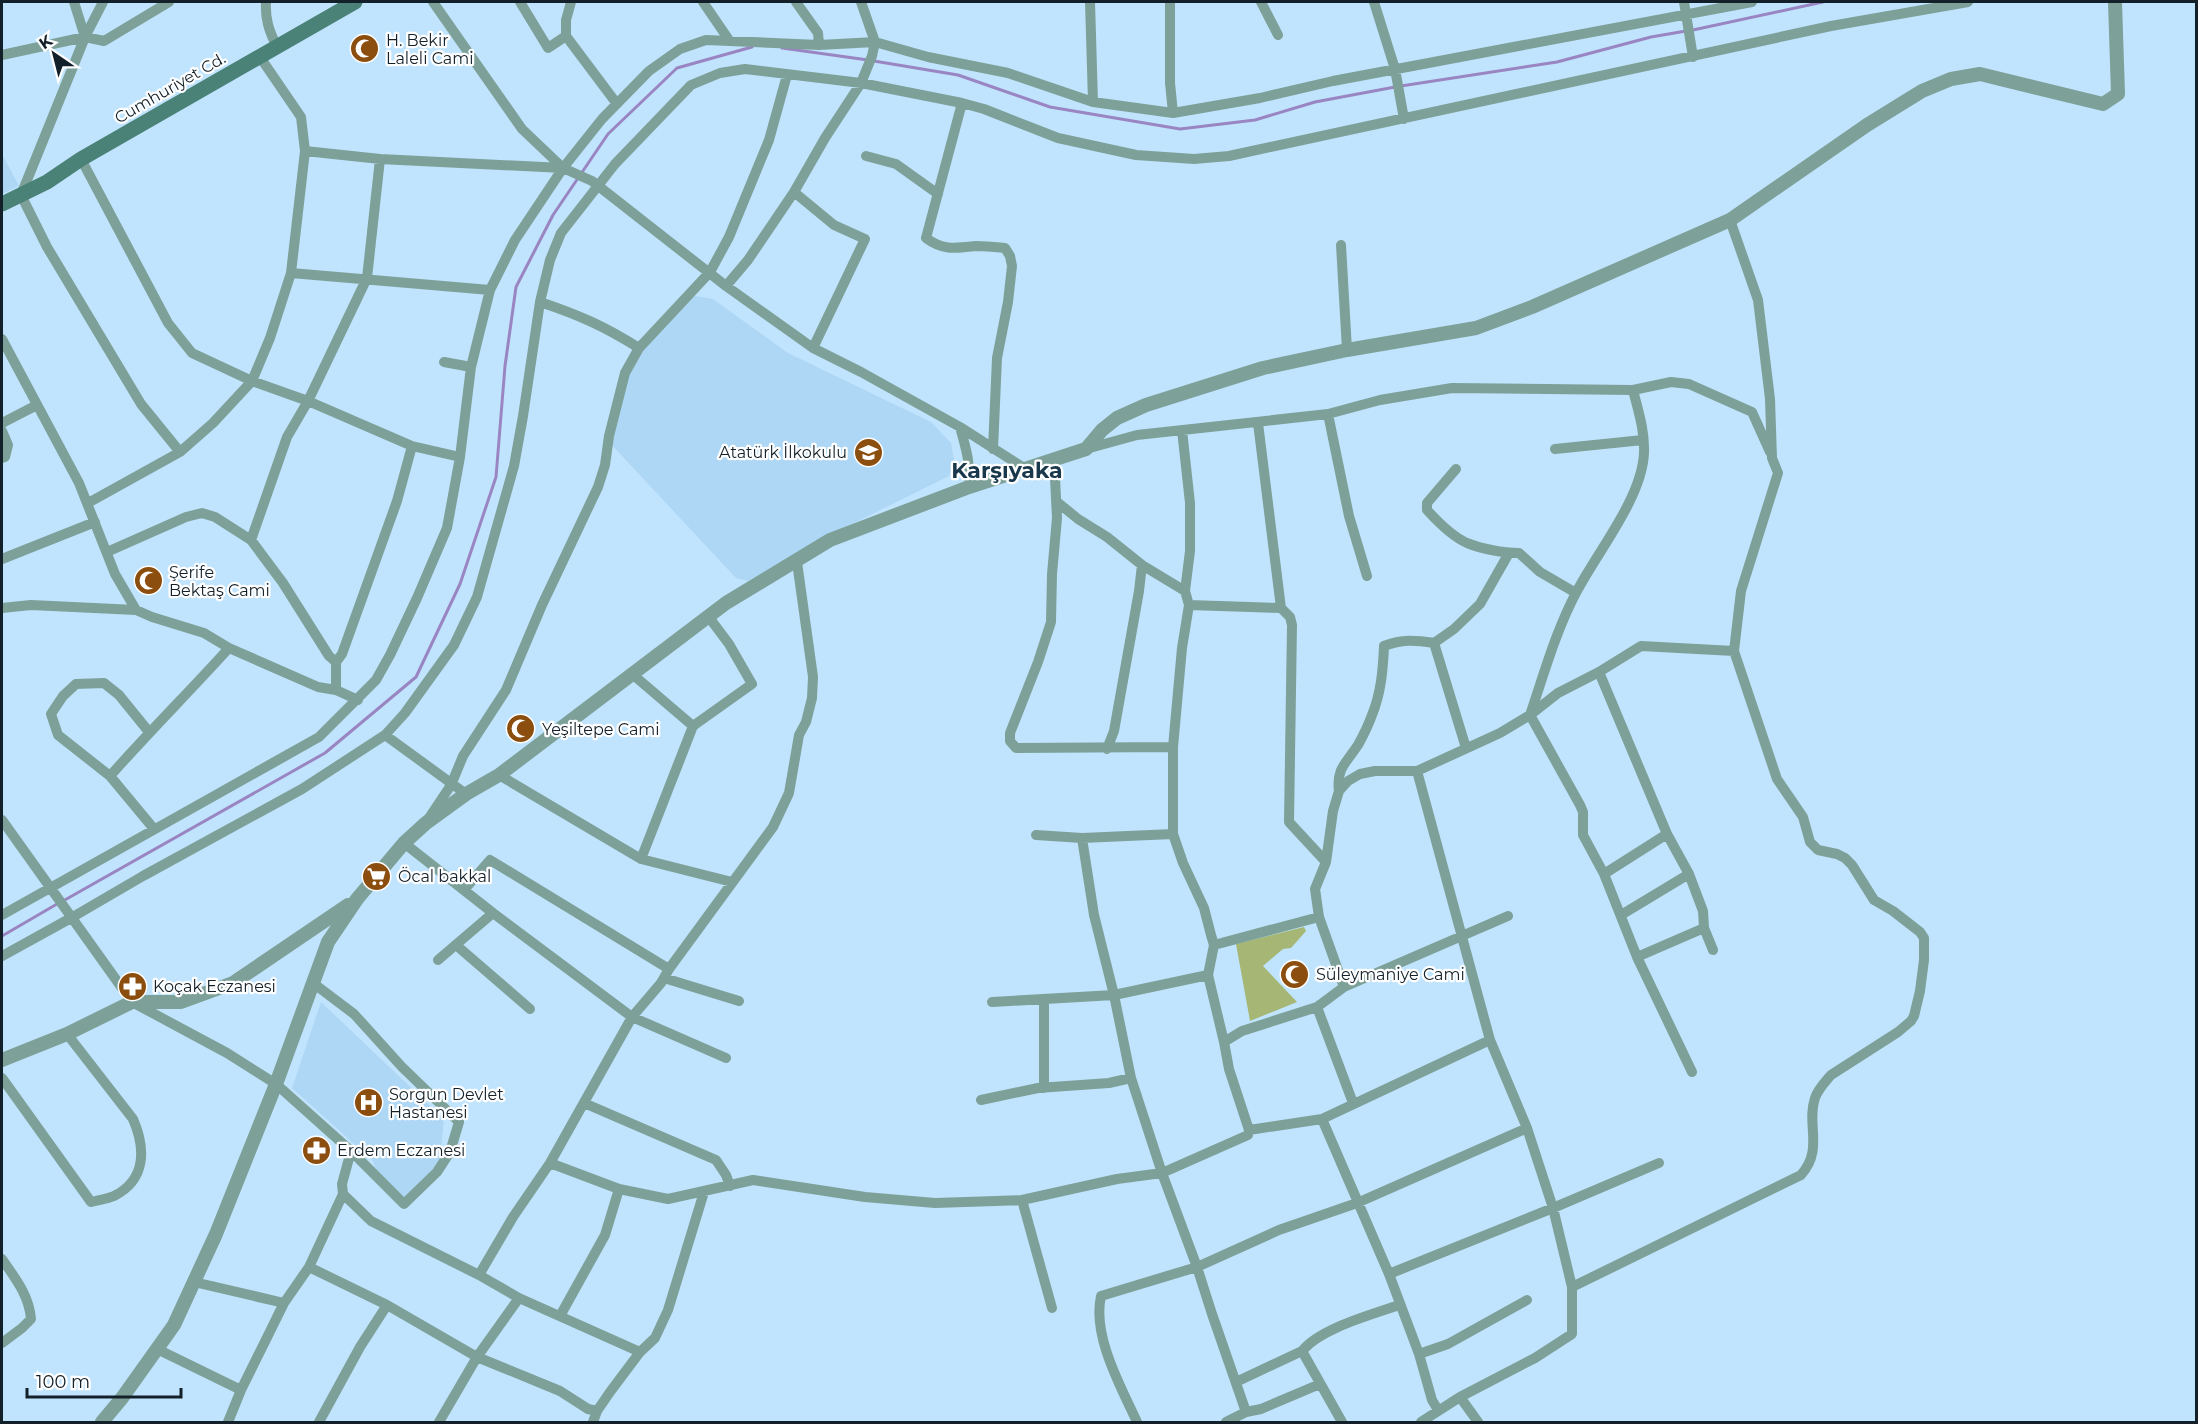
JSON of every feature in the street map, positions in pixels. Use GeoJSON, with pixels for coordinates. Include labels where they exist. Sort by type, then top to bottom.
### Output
{"type":"FeatureCollection","features":[{"type":"Feature","properties":{"kind":"main road","name":"Cumhuriyet Cd."},"geometry":{"type":"LineString","coordinates":[[2,204],[47,182],[81,159],[355,2]]}},
{"type":"Feature","properties":{"kind":"street"},"geometry":{"type":"LineString","coordinates":[[74,2],[85,37]]}},
{"type":"Feature","properties":{"kind":"street"},"geometry":{"type":"LineString","coordinates":[[103,2],[85,37],[21,195],[47,247],[141,404],[180,452]]}},
{"type":"Feature","properties":{"kind":"street"},"geometry":{"type":"LineString","coordinates":[[2,56],[85,37],[104,41],[170,2]]}},
{"type":"Feature","properties":{"kind":"street"},"geometry":{"type":"LineString","coordinates":[[266,2],[267,26],[277,46]]}},
{"type":"Feature","properties":{"kind":"street"},"geometry":{"type":"LineString","coordinates":[[433,2],[522,129],[563,168],[594,184],[726,286],[813,348],[960,427],[1024,468]]}},
{"type":"Feature","properties":{"kind":"street"},"geometry":{"type":"LineString","coordinates":[[520,2],[548,48],[566,36]]}},
{"type":"Feature","properties":{"kind":"street"},"geometry":{"type":"LineString","coordinates":[[571,2],[566,20],[566,36],[616,104]]}},
{"type":"Feature","properties":{"kind":"street"},"geometry":{"type":"LineString","coordinates":[[703,2],[729,40]]}},
{"type":"Feature","properties":{"kind":"street"},"geometry":{"type":"LineString","coordinates":[[796,2],[818,33],[819,45]]}},
{"type":"Feature","properties":{"kind":"street"},"geometry":{"type":"LineString","coordinates":[[726,286],[748,260],[794,192],[862,79],[872,56],[875,42],[861,2]]}},
{"type":"Feature","properties":{"kind":"street"},"geometry":{"type":"LineString","coordinates":[[1090,2],[1093,102]]}},
{"type":"Feature","properties":{"kind":"street"},"geometry":{"type":"LineString","coordinates":[[1170,2],[1170,83],[1173,113]]}},
{"type":"Feature","properties":{"kind":"street"},"geometry":{"type":"LineString","coordinates":[[1261,2],[1278,35]]}},
{"type":"Feature","properties":{"kind":"street"},"geometry":{"type":"LineString","coordinates":[[1374,2],[1395,69],[1403,114]]}},
{"type":"Feature","properties":{"kind":"street"},"geometry":{"type":"LineString","coordinates":[[1684,2],[1692,53]]}},
{"type":"Feature","properties":{"kind":"street"},"geometry":{"type":"LineString","coordinates":[[2,915],[319,737],[376,680],[390,656],[447,528],[460,457],[471,368],[490,290],[515,240],[563,168],[616,104],[649,71],[680,49],[706,40],[819,45],[875,42],[928,57],[1008,73],[1093,102],[1173,113],[1260,98],[1395,69],[1686,18],[1752,2]]}},
{"type":"Feature","properties":{"kind":"street"},"geometry":{"type":"LineString","coordinates":[[2,956],[142,876],[302,789],[385,735],[419,694],[454,645],[477,597],[514,466],[540,302],[550,260],[561,233],[594,184],[691,85],[720,73],[745,69],[788,75],[862,79],[984,109],[1058,138],[1136,154],[1194,159],[1229,156],[1403,114],[1692,53],[1968,2]]}},
{"type":"Feature","properties":{"kind":"street"},"geometry":{"type":"LineString","coordinates":[[1086,449],[1110,424],[1126,413],[1146,405],[1263,369],[1347,350],[1490,324],[1532,307],[1730,220],[1913,96],[1951,79],[1980,74],[2103,105],[2118,94],[2115,2]]}},
{"type":"Feature","properties":{"kind":"street"},"geometry":{"type":"LineString","coordinates":[[88,503],[180,452],[213,423],[252,381],[270,338],[291,273],[305,151],[301,117],[260,57]]}},
{"type":"Feature","properties":{"kind":"street"},"geometry":{"type":"LineString","coordinates":[[426,823],[452,785],[464,756],[506,690],[542,605],[598,487],[625,373],[639,348],[710,272],[729,237],[769,140],[788,75]]}},
{"type":"Feature","properties":{"kind":"street"},"geometry":{"type":"LineString","coordinates":[[962,103],[926,238],[946,249],[977,246],[1005,248],[1010,256],[1012,266],[1008,302],[997,358],[993,449]]}},
{"type":"Feature","properties":{"kind":"street"},"geometry":{"type":"LineString","coordinates":[[305,151],[380,159],[563,168]]}},
{"type":"Feature","properties":{"kind":"street"},"geometry":{"type":"LineString","coordinates":[[866,156],[896,164],[938,194]]}},
{"type":"Feature","properties":{"kind":"street"},"geometry":{"type":"LineString","coordinates":[[81,159],[168,323],[192,352],[252,381],[308,401],[412,446],[460,457]]}},
{"type":"Feature","properties":{"kind":"street"},"geometry":{"type":"LineString","coordinates":[[251,540],[287,437],[308,401],[367,278],[380,159]]}},
{"type":"Feature","properties":{"kind":"street"},"geometry":{"type":"LineString","coordinates":[[794,192],[834,225],[865,239],[813,348]]}},
{"type":"Feature","properties":{"kind":"street"},"geometry":{"type":"LineString","coordinates":[[1730,220],[1758,300],[1770,399],[1773,458]]}},
{"type":"Feature","properties":{"kind":"street"},"geometry":{"type":"LineString","coordinates":[[1341,246],[1347,350]]}},
{"type":"Feature","properties":{"kind":"street"},"geometry":{"type":"LineString","coordinates":[[291,273],[490,290]]}},
{"type":"Feature","properties":{"kind":"street"},"geometry":{"type":"LineString","coordinates":[[540,302],[585,318],[639,348]]}},
{"type":"Feature","properties":{"kind":"street"},"geometry":{"type":"LineString","coordinates":[[2,339],[79,483],[115,574],[136,610]]}},
{"type":"Feature","properties":{"kind":"street"},"geometry":{"type":"LineString","coordinates":[[444,362],[471,368]]}},
{"type":"Feature","properties":{"kind":"street"},"geometry":{"type":"LineString","coordinates":[[102,1422],[174,1325],[216,1234],[276,1084],[328,942],[357,899],[404,843],[426,823],[466,794],[498,775],[726,603],[830,540],[871,523],[1054,458],[1137,435],[1328,414],[1380,400],[1452,388],[1633,390],[1671,382],[1689,384],[1752,411],[1778,473],[1741,591],[1734,651],[1777,779],[1803,817],[1807,836],[1813,847],[1845,858],[1874,900],[1893,911],[1920,932],[1924,938],[1924,969],[1914,1016],[1898,1032],[1831,1075],[1814,1099],[1814,1139],[1811,1160],[1801,1175],[1572,1287]]}},
{"type":"Feature","properties":{"kind":"street"},"geometry":{"type":"LineString","coordinates":[[1633,390],[1642,423],[1644,453],[1636,489],[1575,593],[1548,660],[1530,715],[1583,812],[1583,835],[1604,874],[1637,957],[1692,1072]]}},
{"type":"Feature","properties":{"kind":"street"},"geometry":{"type":"LineString","coordinates":[[2,423],[38,405]]}},
{"type":"Feature","properties":{"kind":"street"},"geometry":{"type":"LineString","coordinates":[[1328,414],[1350,516],[1367,576]]}},
{"type":"Feature","properties":{"kind":"street"},"geometry":{"type":"LineString","coordinates":[[1258,423],[1281,608],[1290,617],[1292,625],[1289,822],[1326,862]]}},
{"type":"Feature","properties":{"kind":"street"},"geometry":{"type":"LineString","coordinates":[[960,427],[968,453],[969,487]]}},
{"type":"Feature","properties":{"kind":"street"},"geometry":{"type":"LineString","coordinates":[[550,1163],[619,1189],[668,1199],[753,1180],[865,1197],[935,1203],[1022,1200],[1117,1179],[1162,1173],[1248,1135],[1249,1130],[1229,1069],[1208,975],[1214,945],[1204,908],[1183,863],[1173,834],[1173,747],[1182,648],[1189,605],[1185,591],[1190,551],[1190,503],[1182,430]]}},
{"type":"Feature","properties":{"kind":"street"},"geometry":{"type":"LineString","coordinates":[[2,431],[8,445],[5,457],[2,458]]}},
{"type":"Feature","properties":{"kind":"street"},"geometry":{"type":"LineString","coordinates":[[1556,449],[1643,440]]}},
{"type":"Feature","properties":{"kind":"street"},"geometry":{"type":"LineString","coordinates":[[336,690],[336,662],[342,654],[397,501],[412,446]]}},
{"type":"Feature","properties":{"kind":"street"},"geometry":{"type":"LineString","coordinates":[[1054,458],[1057,518],[1051,622],[1010,733],[1010,741],[1016,748],[1173,747]]}},
{"type":"Feature","properties":{"kind":"street"},"geometry":{"type":"LineString","coordinates":[[1455,469],[1427,503],[1427,510],[1466,543],[1509,553],[1519,553],[1540,572],[1575,593]]}},
{"type":"Feature","properties":{"kind":"street"},"geometry":{"type":"LineString","coordinates":[[1056,501],[1142,565],[1185,591]]}},
{"type":"Feature","properties":{"kind":"street"},"geometry":{"type":"LineString","coordinates":[[106,552],[186,517],[202,513],[215,517],[251,540],[283,583],[328,656],[336,662]]}},
{"type":"Feature","properties":{"kind":"street"},"geometry":{"type":"LineString","coordinates":[[2,559],[95,522]]}},
{"type":"Feature","properties":{"kind":"street"},"geometry":{"type":"LineString","coordinates":[[1339,791],[1337,779],[1342,766],[1358,744],[1373,713],[1382,684],[1384,646],[1410,639],[1434,643],[1454,629],[1480,603],[1509,553]]}},
{"type":"Feature","properties":{"kind":"street"},"geometry":{"type":"LineString","coordinates":[[479,1275],[513,1217],[550,1163],[632,1017],[667,973],[773,827],[782,811],[789,794],[799,735],[806,722],[813,698],[813,676],[797,561]]}},
{"type":"Feature","properties":{"kind":"street"},"geometry":{"type":"LineString","coordinates":[[1107,749],[1114,731],[1142,565]]}},
{"type":"Feature","properties":{"kind":"street"},"geometry":{"type":"LineString","coordinates":[[2,608],[31,605],[136,610],[204,633],[229,648],[318,687],[336,690],[358,700]]}},
{"type":"Feature","properties":{"kind":"street"},"geometry":{"type":"LineString","coordinates":[[1189,605],[1281,608]]}},
{"type":"Feature","properties":{"kind":"street"},"geometry":{"type":"LineString","coordinates":[[641,859],[693,726],[752,684],[729,644],[708,616]]}},
{"type":"Feature","properties":{"kind":"street"},"geometry":{"type":"LineString","coordinates":[[1434,643],[1466,748]]}},
{"type":"Feature","properties":{"kind":"street"},"geometry":{"type":"LineString","coordinates":[[1344,987],[1319,917],[1315,889],[1326,862],[1333,811],[1339,791],[1348,781],[1360,774],[1375,771],[1417,771],[1500,733],[1530,715],[1558,693],[1599,672],[1641,646],[1734,651]]}},
{"type":"Feature","properties":{"kind":"street"},"geometry":{"type":"LineString","coordinates":[[110,776],[229,648]]}},
{"type":"Feature","properties":{"kind":"street"},"geometry":{"type":"LineString","coordinates":[[1599,672],[1667,834],[1689,874],[1703,911],[1704,928],[1713,950]]}},
{"type":"Feature","properties":{"kind":"street"},"geometry":{"type":"LineString","coordinates":[[632,673],[693,726]]}},
{"type":"Feature","properties":{"kind":"street"},"geometry":{"type":"LineString","coordinates":[[149,732],[119,695],[104,683],[76,684],[63,696],[51,714],[58,735],[110,776],[154,829]]}},
{"type":"Feature","properties":{"kind":"street"},"geometry":{"type":"LineString","coordinates":[[385,735],[466,794]]}},
{"type":"Feature","properties":{"kind":"street"},"geometry":{"type":"LineString","coordinates":[[1417,771],[1490,1040],[1527,1128],[1553,1209],[1572,1287],[1572,1334],[1535,1359],[1460,1397],[1421,1422]]}},
{"type":"Feature","properties":{"kind":"street"},"geometry":{"type":"LineString","coordinates":[[498,775],[641,859],[732,882]]}},
{"type":"Feature","properties":{"kind":"street"},"geometry":{"type":"LineString","coordinates":[[2,820],[132,1002],[227,1053],[276,1084],[404,1204],[437,1172],[450,1152],[459,1122],[402,1067],[354,1014],[313,983]]}},
{"type":"Feature","properties":{"kind":"street"},"geometry":{"type":"LineString","coordinates":[[1036,835],[1082,838],[1173,834]]}},
{"type":"Feature","properties":{"kind":"street"},"geometry":{"type":"LineString","coordinates":[[1604,874],[1667,834]]}},
{"type":"Feature","properties":{"kind":"street"},"geometry":{"type":"LineString","coordinates":[[1082,838],[1094,915],[1131,1078],[1246,1412]]}},
{"type":"Feature","properties":{"kind":"street"},"geometry":{"type":"LineString","coordinates":[[404,843],[632,1017],[726,1058]]}},
{"type":"Feature","properties":{"kind":"street"},"geometry":{"type":"LineString","coordinates":[[464,890],[490,860],[667,973],[739,1001]]}},
{"type":"Feature","properties":{"kind":"street"},"geometry":{"type":"LineString","coordinates":[[1621,915],[1689,874]]}},
{"type":"Feature","properties":{"kind":"street"},"geometry":{"type":"LineString","coordinates":[[2,1060],[67,1034],[132,1002],[181,1002],[233,983],[288,948],[357,899]]}},
{"type":"Feature","properties":{"kind":"street"},"geometry":{"type":"LineString","coordinates":[[438,960],[493,913]]}},
{"type":"Feature","properties":{"kind":"street"},"geometry":{"type":"LineString","coordinates":[[1224,1042],[1242,1031],[1317,1007],[1344,987],[1508,916]]}},
{"type":"Feature","properties":{"kind":"street"},"geometry":{"type":"LineString","coordinates":[[1214,945],[1319,917]]}},
{"type":"Feature","properties":{"kind":"street"},"geometry":{"type":"LineString","coordinates":[[1637,957],[1704,928]]}},
{"type":"Feature","properties":{"kind":"street"},"geometry":{"type":"LineString","coordinates":[[456,945],[530,1009]]}},
{"type":"Feature","properties":{"kind":"street"},"geometry":{"type":"LineString","coordinates":[[992,1002],[1114,995],[1208,975]]}},
{"type":"Feature","properties":{"kind":"street"},"geometry":{"type":"LineString","coordinates":[[1044,999],[1044,1088]]}},
{"type":"Feature","properties":{"kind":"street"},"geometry":{"type":"LineString","coordinates":[[1317,1007],[1353,1103]]}},
{"type":"Feature","properties":{"kind":"street"},"geometry":{"type":"LineString","coordinates":[[2,1078],[91,1202],[113,1196],[130,1185],[138,1175],[142,1158],[140,1134],[133,1119],[67,1034]]}},
{"type":"Feature","properties":{"kind":"street"},"geometry":{"type":"LineString","coordinates":[[1249,1130],[1322,1119],[1490,1040]]}},
{"type":"Feature","properties":{"kind":"street"},"geometry":{"type":"LineString","coordinates":[[981,1100],[1044,1088],[1109,1083],[1131,1078]]}},
{"type":"Feature","properties":{"kind":"street"},"geometry":{"type":"LineString","coordinates":[[584,1103],[716,1160],[730,1186]]}},
{"type":"Feature","properties":{"kind":"street"},"geometry":{"type":"LineString","coordinates":[[1322,1119],[1389,1274],[1419,1354],[1432,1400],[1438,1410]]}},
{"type":"Feature","properties":{"kind":"street"},"geometry":{"type":"LineString","coordinates":[[1137,1422],[1103,1341],[1099,1306],[1101,1296],[1197,1267],[1279,1230],[1357,1203],[1527,1128]]}},
{"type":"Feature","properties":{"kind":"street"},"geometry":{"type":"LineString","coordinates":[[228,1422],[241,1390],[284,1303],[309,1267],[343,1194],[342,1184],[351,1152]]}},
{"type":"Feature","properties":{"kind":"street"},"geometry":{"type":"LineString","coordinates":[[1389,1274],[1553,1209],[1659,1163]]}},
{"type":"Feature","properties":{"kind":"street"},"geometry":{"type":"LineString","coordinates":[[560,1316],[604,1234],[619,1189]]}},
{"type":"Feature","properties":{"kind":"street"},"geometry":{"type":"LineString","coordinates":[[309,1267],[387,1305],[477,1357],[560,1390],[588,1409],[595,1417],[640,1352],[655,1338],[668,1310],[704,1192]]}},
{"type":"Feature","properties":{"kind":"street"},"geometry":{"type":"LineString","coordinates":[[343,1194],[371,1221],[479,1275],[519,1298],[640,1352]]}},
{"type":"Feature","properties":{"kind":"street"},"geometry":{"type":"LineString","coordinates":[[1022,1200],[1052,1308]]}},
{"type":"Feature","properties":{"kind":"street"},"geometry":{"type":"LineString","coordinates":[[2,1259],[28,1302],[31,1318],[2,1343]]}},
{"type":"Feature","properties":{"kind":"street"},"geometry":{"type":"LineString","coordinates":[[194,1281],[284,1303]]}},
{"type":"Feature","properties":{"kind":"street"},"geometry":{"type":"LineString","coordinates":[[439,1422],[477,1357],[519,1298]]}},
{"type":"Feature","properties":{"kind":"street"},"geometry":{"type":"LineString","coordinates":[[1419,1354],[1448,1344],[1527,1300]]}},
{"type":"Feature","properties":{"kind":"street"},"geometry":{"type":"LineString","coordinates":[[319,1422],[360,1347],[387,1305]]}},
{"type":"Feature","properties":{"kind":"street"},"geometry":{"type":"LineString","coordinates":[[1236,1382],[1302,1351],[1308,1344],[1340,1327],[1399,1305]]}},
{"type":"Feature","properties":{"kind":"street"},"geometry":{"type":"LineString","coordinates":[[157,1348],[241,1390]]}},
{"type":"Feature","properties":{"kind":"street"},"geometry":{"type":"LineString","coordinates":[[1302,1351],[1342,1422]]}},
{"type":"Feature","properties":{"kind":"street"},"geometry":{"type":"LineString","coordinates":[[1226,1422],[1320,1384]]}},
{"type":"Feature","properties":{"kind":"street"},"geometry":{"type":"LineString","coordinates":[[1460,1397],[1478,1422]]}},
{"type":"Feature","properties":{"kind":"shaded area"},"geometry":{"type":"Polygon","coordinates":[[[2,154],[19,186],[2,194],[2,154]]]}},
{"type":"Feature","properties":{"kind":"shaded area"},"geometry":{"type":"Polygon","coordinates":[[[689,295],[713,299],[788,353],[931,422],[951,443],[954,460],[949,476],[828,536],[748,581],[736,578],[608,441],[625,382],[642,352],[689,295]]]}},
{"type":"Feature","properties":{"kind":"shaded area","name":"Sorgun Devlet Hastanesi"},"geometry":{"type":"Polygon","coordinates":[[[321,1002],[444,1119],[440,1161],[406,1198],[377,1174],[373,1161],[292,1088],[321,1002]]]}},
{"type":"Feature","properties":{"kind":"green space"},"geometry":{"type":"Polygon","coordinates":[[[1304,927],[1306,931],[1291,948],[1283,949],[1263,966],[1297,1002],[1250,1021],[1236,944],[1304,927]]]}},
{"type":"Feature","properties":{"kind":"waterway"},"geometry":{"type":"LineString","coordinates":[[1693,30],[1823,2]]}},
{"type":"Feature","properties":{"kind":"waterway"},"geometry":{"type":"LineString","coordinates":[[1401,86],[1557,62],[1651,37],[1686,31]]}},
{"type":"Feature","properties":{"kind":"waterway"},"geometry":{"type":"LineString","coordinates":[[63,901],[325,753],[416,677],[460,584],[496,477],[505,366],[516,287],[553,215],[608,134],[677,68],[752,47]]}},
{"type":"Feature","properties":{"kind":"waterway"},"geometry":{"type":"LineString","coordinates":[[782,48],[868,60]]}},
{"type":"Feature","properties":{"kind":"waterway"},"geometry":{"type":"LineString","coordinates":[[874,61],[958,75],[1050,107],[1180,129],[1255,120],[1315,102],[1395,87]]}},
{"type":"Feature","properties":{"kind":"waterway"},"geometry":{"type":"LineString","coordinates":[[2,936],[57,904]]}},
{"type":"Feature","properties":{"kind":"place","name":"H. Bekir Laleli Cami"},"geometry":{"type":"Point","coordinates":[365,49]}},
{"type":"Feature","properties":{"kind":"place","name":"Atatürk İlkokulu"},"geometry":{"type":"Point","coordinates":[868,452]}},
{"type":"Feature","properties":{"kind":"place","name":"Şerife Bektaş Cami"},"geometry":{"type":"Point","coordinates":[148,581]}},
{"type":"Feature","properties":{"kind":"place","name":"Yeşiltepe Cami"},"geometry":{"type":"Point","coordinates":[521,729]}},
{"type":"Feature","properties":{"kind":"place","name":"Öcal bakkal"},"geometry":{"type":"Point","coordinates":[377,876]}},
{"type":"Feature","properties":{"kind":"place","name":"Süleymaniye Cami"},"geometry":{"type":"Point","coordinates":[1295,974]}},
{"type":"Feature","properties":{"kind":"place","name":"Koçak Eczanesi"},"geometry":{"type":"Point","coordinates":[132,986]}},
{"type":"Feature","properties":{"kind":"place","name":"Sorgun Devlet Hastanesi"},"geometry":{"type":"Point","coordinates":[368,1103]}},
{"type":"Feature","properties":{"kind":"place","name":"Erdem Eczanesi"},"geometry":{"type":"Point","coordinates":[316,1150]}},
{"type":"Feature","properties":{"kind":"district","name":"Karşıyaka"},"geometry":{"type":"Point","coordinates":[1007,470]}}]}
